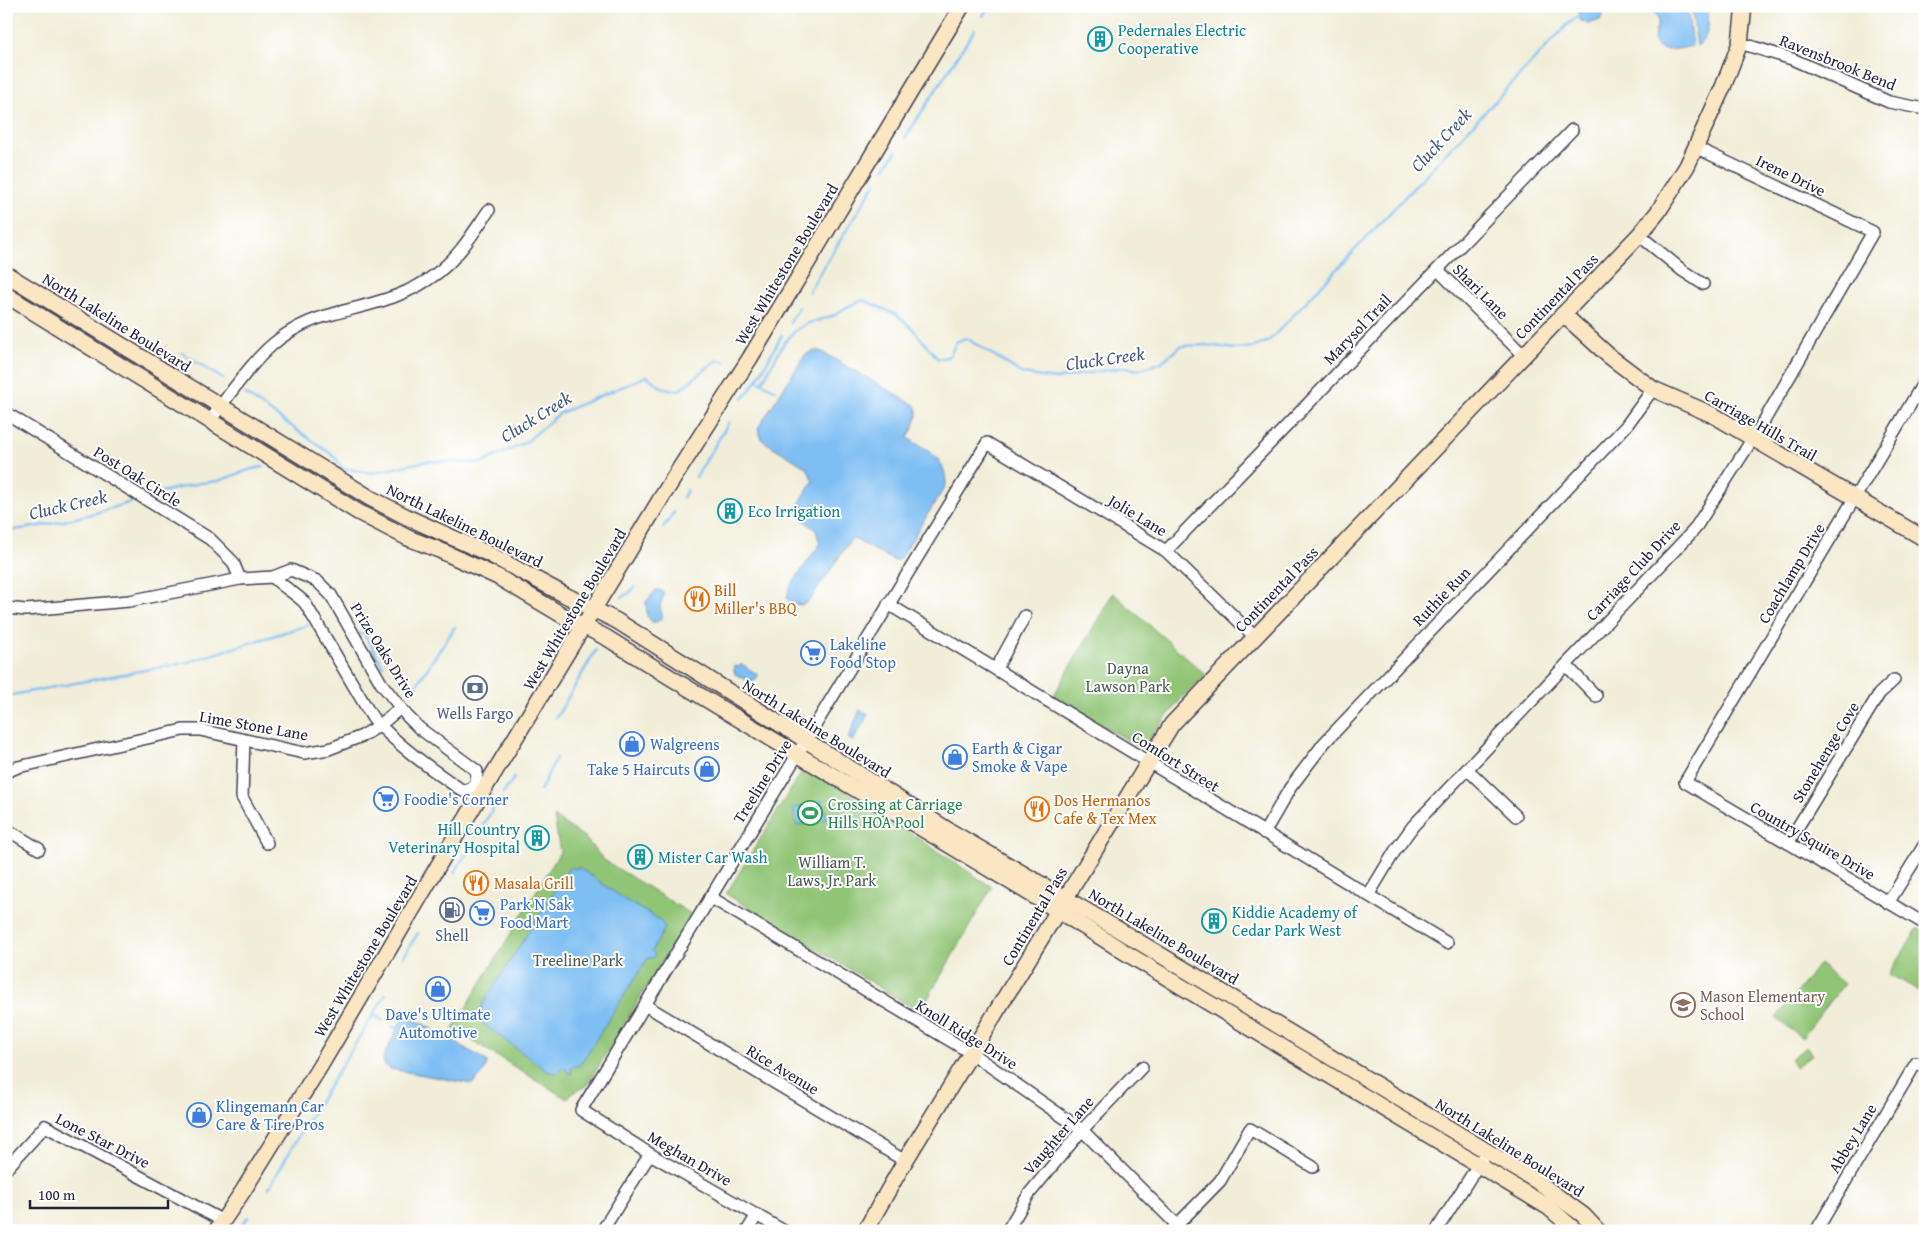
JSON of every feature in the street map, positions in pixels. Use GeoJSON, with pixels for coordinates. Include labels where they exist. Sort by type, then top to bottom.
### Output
{"type":"FeatureCollection","features":[{"type":"Feature","properties":{"kind":"main road","name":"West Whitestone Boulevard"},"geometry":{"type":"LineString","coordinates":[[220,1226],[322,1063],[480,789],[584,626],[750,358],[962,6]]}},
{"type":"Feature","properties":{"kind":"main road","name":"Continental Pass"},"geometry":{"type":"LineString","coordinates":[[865,1231],[905,1161],[1172,724],[1639,235],[1673,189],[1726,80],[1740,43],[1744,6]]}},
{"type":"Feature","properties":{"kind":"main road","name":"North Lakeline Boulevard"},"geometry":{"type":"LineString","coordinates":[[6,274],[370,498],[489,554],[617,621],[801,747],[881,806],[1061,904],[1487,1151],[1563,1199],[1583,1215],[1598,1231]]}},
{"type":"Feature","properties":{"kind":"main road","name":"North Lakeline Boulevard"},"geometry":{"type":"LineString","coordinates":[[6,295],[367,516],[408,538],[498,577],[562,615],[607,638],[801,747]]}},
{"type":"Feature","properties":{"kind":"main road"},"geometry":{"type":"LineString","coordinates":[[57,327],[68,312]]}},
{"type":"Feature","properties":{"kind":"main road","name":"Carriage Hills Trail"},"geometry":{"type":"LineString","coordinates":[[1563,314],[1609,356],[1652,389],[1713,415],[1925,539]]}},
{"type":"Feature","properties":{"kind":"main road","name":"North Lakeline Boulevard"},"geometry":{"type":"LineString","coordinates":[[1061,904],[1126,953],[1548,1207],[1576,1231]]}},
{"type":"Feature","properties":{"kind":"street","name":"Ravensbrook Bend"},"geometry":{"type":"LineString","coordinates":[[1740,43],[1792,59],[1889,102],[1925,109]]}},
{"type":"Feature","properties":{"kind":"street","name":"Marysol Trail"},"geometry":{"type":"LineString","coordinates":[[1166,551],[1572,130]]}},
{"type":"Feature","properties":{"kind":"street","name":"Irene Drive"},"geometry":{"type":"LineString","coordinates":[[1695,147],[1873,232]]}},
{"type":"Feature","properties":{"kind":"street"},"geometry":{"type":"LineString","coordinates":[[211,421],[219,406],[228,398],[236,384],[258,357],[294,328],[312,320],[398,296],[435,275],[466,245],[489,210]]}},
{"type":"Feature","properties":{"kind":"street","name":"Carriage Club Drive"},"geometry":{"type":"LineString","coordinates":[[1369,894],[1395,851],[1413,826],[1694,530],[1752,438],[1873,232]]}},
{"type":"Feature","properties":{"kind":"street"},"geometry":{"type":"LineString","coordinates":[[1639,235],[1683,271],[1703,284]]}},
{"type":"Feature","properties":{"kind":"street","name":"Shari Lane"},"geometry":{"type":"LineString","coordinates":[[1438,270],[1524,356]]}},
{"type":"Feature","properties":{"kind":"street","name":"Coachlamp Drive"},"geometry":{"type":"LineString","coordinates":[[1685,782],[1925,380]]}},
{"type":"Feature","properties":{"kind":"street","name":"Ruthie Run"},"geometry":{"type":"LineString","coordinates":[[1264,834],[1290,788],[1325,742],[1626,426],[1652,389]]}},
{"type":"Feature","properties":{"kind":"street","name":"Post Oak Circle"},"geometry":{"type":"LineString","coordinates":[[6,413],[210,539],[232,562],[240,579]]}},
{"type":"Feature","properties":{"kind":"street","name":"Jolie Lane"},"geometry":{"type":"LineString","coordinates":[[987,443],[1166,551],[1255,637]]}},
{"type":"Feature","properties":{"kind":"street","name":"Treeline Drive"},"geometry":{"type":"LineString","coordinates":[[581,1110],[987,443]]}},
{"type":"Feature","properties":{"kind":"street","name":"Prize Oaks Drive"},"geometry":{"type":"LineString","coordinates":[[6,608],[26,610],[130,601],[240,579],[273,577],[291,570],[306,575],[324,587],[338,606],[381,683],[400,708],[419,728],[477,771],[480,789]]}},
{"type":"Feature","properties":{"kind":"street"},"geometry":{"type":"LineString","coordinates":[[273,577],[305,602],[372,717],[380,726],[429,768],[463,791],[480,789]]}},
{"type":"Feature","properties":{"kind":"street","name":"Comfort Street"},"geometry":{"type":"LineString","coordinates":[[888,604],[1264,834],[1369,894],[1447,943]]}},
{"type":"Feature","properties":{"kind":"street"},"geometry":{"type":"LineString","coordinates":[[996,669],[1025,616]]}},
{"type":"Feature","properties":{"kind":"street"},"geometry":{"type":"LineString","coordinates":[[1566,665],[1596,696]]}},
{"type":"Feature","properties":{"kind":"street","name":"Stonehenge Cove"},"geometry":{"type":"LineString","coordinates":[[1788,844],[1879,694],[1894,680]]}},
{"type":"Feature","properties":{"kind":"street","name":"Lime Stone Lane"},"geometry":{"type":"LineString","coordinates":[[6,772],[18,767],[183,730],[200,730],[304,753],[329,750],[380,726],[400,708]]}},
{"type":"Feature","properties":{"kind":"street"},"geometry":{"type":"LineString","coordinates":[[244,740],[242,797],[267,843]]}},
{"type":"Feature","properties":{"kind":"street"},"geometry":{"type":"LineString","coordinates":[[1467,769],[1516,816]]}},
{"type":"Feature","properties":{"kind":"street","name":"Country Squire Drive"},"geometry":{"type":"LineString","coordinates":[[1685,782],[1925,924]]}},
{"type":"Feature","properties":{"kind":"street"},"geometry":{"type":"LineString","coordinates":[[6,828],[39,849]]}},
{"type":"Feature","properties":{"kind":"street"},"geometry":{"type":"LineString","coordinates":[[1888,903],[1925,844]]}},
{"type":"Feature","properties":{"kind":"street","name":"Knoll Ridge Drive"},"geometry":{"type":"LineString","coordinates":[[710,897],[971,1054],[1082,1130],[1177,1229]]}},
{"type":"Feature","properties":{"kind":"street","name":"Rice Avenue"},"geometry":{"type":"LineString","coordinates":[[645,1005],[905,1161]]}},
{"type":"Feature","properties":{"kind":"street","name":"Abbey Lane"},"geometry":{"type":"LineString","coordinates":[[1816,1231],[1920,1065]]}},
{"type":"Feature","properties":{"kind":"street","name":"Vaughter Lane"},"geometry":{"type":"LineString","coordinates":[[1007,1231],[1029,1194],[1082,1130],[1142,1067]]}},
{"type":"Feature","properties":{"kind":"street","name":"Meghan Drive"},"geometry":{"type":"LineString","coordinates":[[581,1110],[650,1154],[784,1231]]}},
{"type":"Feature","properties":{"kind":"street","name":"Lone Star Drive"},"geometry":{"type":"LineString","coordinates":[[6,1169],[45,1126],[220,1226]]}},
{"type":"Feature","properties":{"kind":"street"},"geometry":{"type":"LineString","coordinates":[[1177,1229],[1220,1181],[1250,1129],[1313,1167]]}},
{"type":"Feature","properties":{"kind":"street"},"geometry":{"type":"LineString","coordinates":[[1436,1231],[1487,1151]]}},
{"type":"Feature","properties":{"kind":"street"},"geometry":{"type":"LineString","coordinates":[[602,1231],[650,1154]]}},
{"type":"Feature","properties":{"kind":"street"},"geometry":{"type":"LineString","coordinates":[[747,1231],[757,1215]]}},
{"type":"Feature","properties":{"kind":"green space","name":"Dayna Lawson Park"},"geometry":{"type":"Polygon","coordinates":[[[1113,593],[1206,675],[1180,700],[1146,744],[1135,744],[1053,697],[1113,593]]]}},
{"type":"Feature","properties":{"kind":"green space","name":"William T. Laws, Jr. Park"},"geometry":{"type":"Polygon","coordinates":[[[806,765],[992,887],[920,1012],[726,894],[806,765]]]}},
{"type":"Feature","properties":{"kind":"green space","name":"Treeline Park"},"geometry":{"type":"Polygon","coordinates":[[[554,817],[584,837],[604,860],[691,914],[587,1085],[571,1094],[567,1099],[453,1029],[560,852],[554,817]]]}},
{"type":"Feature","properties":{"kind":"green space"},"geometry":{"type":"Polygon","coordinates":[[[1918,928],[1925,932],[1925,994],[1889,974],[1918,928]]]}},
{"type":"Feature","properties":{"kind":"green space"},"geometry":{"type":"Polygon","coordinates":[[[1819,964],[1844,984],[1802,1038],[1776,1018],[1819,964]]]}},
{"type":"Feature","properties":{"kind":"green space"},"geometry":{"type":"Polygon","coordinates":[[[1807,1047],[1812,1055],[1795,1067],[1790,1059],[1807,1047]]]}},
{"type":"Feature","properties":{"kind":"water"},"geometry":{"type":"Polygon","coordinates":[[[1583,6],[1610,6],[1606,9],[1600,20],[1588,24],[1580,20],[1578,12],[1583,6]]]}},
{"type":"Feature","properties":{"kind":"water"},"geometry":{"type":"Polygon","coordinates":[[[1644,6],[1687,6],[1692,46],[1670,50],[1659,48],[1654,40],[1658,17],[1644,6]]]}},
{"type":"Feature","properties":{"kind":"water"},"geometry":{"type":"Polygon","coordinates":[[[1691,6],[1708,7],[1707,33],[1697,46],[1691,6]]]}},
{"type":"Feature","properties":{"kind":"water"},"geometry":{"type":"Polygon","coordinates":[[[813,351],[820,351],[916,406],[917,418],[908,438],[935,456],[943,467],[946,485],[900,559],[895,561],[852,538],[810,600],[802,605],[794,604],[787,599],[789,588],[820,544],[816,530],[802,519],[797,507],[813,481],[807,468],[762,440],[758,428],[805,355],[813,351]]]}},
{"type":"Feature","properties":{"kind":"water"},"geometry":{"type":"Polygon","coordinates":[[[656,590],[664,593],[660,607],[663,618],[652,622],[647,616],[646,602],[656,590]]]}},
{"type":"Feature","properties":{"kind":"water"},"geometry":{"type":"Polygon","coordinates":[[[740,665],[757,674],[758,677],[751,682],[735,674],[735,666],[738,667],[740,665]]]}},
{"type":"Feature","properties":{"kind":"water"},"geometry":{"type":"Polygon","coordinates":[[[860,710],[868,715],[853,741],[848,738],[860,710]]]}},
{"type":"Feature","properties":{"kind":"water","name":"Crossing at Carriage Hills HOA Pool"},"geometry":{"type":"Polygon","coordinates":[[[823,800],[827,818],[797,826],[793,808],[823,800]]]}},
{"type":"Feature","properties":{"kind":"water","name":"Treeline Park"},"geometry":{"type":"Polygon","coordinates":[[[569,868],[580,868],[627,901],[660,920],[665,928],[652,951],[655,955],[653,958],[648,958],[580,1065],[571,1067],[572,1073],[568,1073],[563,1067],[557,1074],[547,1071],[482,1023],[479,1017],[483,1004],[569,868]]]}},
{"type":"Feature","properties":{"kind":"water"},"geometry":{"type":"Polygon","coordinates":[[[411,1017],[487,1061],[486,1068],[480,1077],[472,1084],[391,1069],[384,1064],[383,1058],[402,1019],[411,1017]]]}},
{"type":"Feature","properties":{"kind":"waterway"},"geometry":{"type":"LineString","coordinates":[[983,16],[989,6]]}},
{"type":"Feature","properties":{"kind":"waterway","name":"Cluck Creek"},"geometry":{"type":"LineString","coordinates":[[1685,11],[1693,6]]}},
{"type":"Feature","properties":{"kind":"waterway","name":"Cluck Creek"},"geometry":{"type":"LineString","coordinates":[[762,382],[784,343],[795,331],[806,324],[835,315],[863,300],[897,315],[913,329],[938,359],[950,356],[956,342],[966,338],[1023,374],[1055,379],[1125,367],[1137,370],[1160,363],[1181,346],[1206,345],[1236,349],[1254,347],[1269,341],[1568,24],[1580,15]]}},
{"type":"Feature","properties":{"kind":"waterway"},"geometry":{"type":"LineString","coordinates":[[905,138],[975,29]]}},
{"type":"Feature","properties":{"kind":"waterway"},"geometry":{"type":"LineString","coordinates":[[884,169],[896,152]]}},
{"type":"Feature","properties":{"kind":"waterway"},"geometry":{"type":"LineString","coordinates":[[809,291],[876,182]]}},
{"type":"Feature","properties":{"kind":"waterway"},"geometry":{"type":"LineString","coordinates":[[790,322],[799,307]]}},
{"type":"Feature","properties":{"kind":"waterway"},"geometry":{"type":"LineString","coordinates":[[743,399],[757,380],[782,335]]}},
{"type":"Feature","properties":{"kind":"waterway"},"geometry":{"type":"LineString","coordinates":[[182,353],[223,379]]}},
{"type":"Feature","properties":{"kind":"waterway","name":"Cluck Creek"},"geometry":{"type":"LineString","coordinates":[[245,394],[330,453],[342,468],[372,473],[426,461],[482,463],[526,442],[560,413],[647,376],[661,387],[678,391],[717,360],[726,362]]}},
{"type":"Feature","properties":{"kind":"waterway"},"geometry":{"type":"LineString","coordinates":[[757,380],[776,390]]}},
{"type":"Feature","properties":{"kind":"waterway"},"geometry":{"type":"LineString","coordinates":[[696,477],[729,422]]}},
{"type":"Feature","properties":{"kind":"waterway","name":"Cluck Creek"},"geometry":{"type":"LineString","coordinates":[[161,492],[218,481],[263,467]]}},
{"type":"Feature","properties":{"kind":"waterway"},"geometry":{"type":"LineString","coordinates":[[683,498],[687,490]]}},
{"type":"Feature","properties":{"kind":"waterway","name":"Cluck Creek"},"geometry":{"type":"LineString","coordinates":[[6,531],[71,519],[134,501]]}},
{"type":"Feature","properties":{"kind":"waterway"},"geometry":{"type":"LineString","coordinates":[[663,528],[674,512]]}},
{"type":"Feature","properties":{"kind":"waterway"},"geometry":{"type":"LineString","coordinates":[[622,597],[635,587]]}},
{"type":"Feature","properties":{"kind":"waterway"},"geometry":{"type":"LineString","coordinates":[[6,696],[188,662],[308,625]]}},
{"type":"Feature","properties":{"kind":"waterway"},"geometry":{"type":"LineString","coordinates":[[413,690],[455,627]]}},
{"type":"Feature","properties":{"kind":"waterway"},"geometry":{"type":"LineString","coordinates":[[359,634],[364,634],[383,666]]}},
{"type":"Feature","properties":{"kind":"waterway"},"geometry":{"type":"LineString","coordinates":[[556,718],[596,650]]}},
{"type":"Feature","properties":{"kind":"waterway"},"geometry":{"type":"LineString","coordinates":[[540,791],[556,758]]}},
{"type":"Feature","properties":{"kind":"waterway"},"geometry":{"type":"LineString","coordinates":[[503,793],[514,778]]}},
{"type":"Feature","properties":{"kind":"waterway"},"geometry":{"type":"LineString","coordinates":[[483,825],[494,807]]}},
{"type":"Feature","properties":{"kind":"waterway"},"geometry":{"type":"LineString","coordinates":[[454,873],[468,851]]}},
{"type":"Feature","properties":{"kind":"waterway"},"geometry":{"type":"LineString","coordinates":[[403,957],[418,933]]}},
{"type":"Feature","properties":{"kind":"waterway"},"geometry":{"type":"LineString","coordinates":[[269,1188],[302,1130],[386,994]]}},
{"type":"Feature","properties":{"kind":"waterway"},"geometry":{"type":"LineString","coordinates":[[373,1014],[383,1021]]}},
{"type":"Feature","properties":{"kind":"waterway"},"geometry":{"type":"LineString","coordinates":[[392,1026],[399,1031]]}},
{"type":"Feature","properties":{"kind":"waterway"},"geometry":{"type":"LineString","coordinates":[[238,1231],[248,1217]]}},
{"type":"Feature","properties":{"kind":"place","name":"Pedernales Electric Cooperative"},"geometry":{"type":"Point","coordinates":[1100,39]}},
{"type":"Feature","properties":{"kind":"place","name":"Eco Irrigation"},"geometry":{"type":"Point","coordinates":[730,511]}},
{"type":"Feature","properties":{"kind":"place","name":"Bill Miller's BBQ"},"geometry":{"type":"Point","coordinates":[697,599]}},
{"type":"Feature","properties":{"kind":"place","name":"Lakeline Food Stop"},"geometry":{"type":"Point","coordinates":[813,653]}},
{"type":"Feature","properties":{"kind":"place","name":"Wells Fargo"},"geometry":{"type":"Point","coordinates":[475,688]}},
{"type":"Feature","properties":{"kind":"place","name":"Walgreens"},"geometry":{"type":"Point","coordinates":[632,744]}},
{"type":"Feature","properties":{"kind":"place","name":"Earth & Cigar Smoke & Vape"},"geometry":{"type":"Point","coordinates":[955,757]}},
{"type":"Feature","properties":{"kind":"place","name":"Take 5 Haircuts"},"geometry":{"type":"Point","coordinates":[707,769]}},
{"type":"Feature","properties":{"kind":"place","name":"Foodie's Corner"},"geometry":{"type":"Point","coordinates":[386,799]}},
{"type":"Feature","properties":{"kind":"place","name":"Dos Hermanos Cafe & Tex Mex"},"geometry":{"type":"Point","coordinates":[1037,809]}},
{"type":"Feature","properties":{"kind":"place","name":"Crossing at Carriage Hills HOA Pool"},"geometry":{"type":"Point","coordinates":[810,813]}},
{"type":"Feature","properties":{"kind":"place","name":"Hill Country Veterinary Hospital"},"geometry":{"type":"Point","coordinates":[537,838]}},
{"type":"Feature","properties":{"kind":"place","name":"Mister Car Wash"},"geometry":{"type":"Point","coordinates":[640,857]}},
{"type":"Feature","properties":{"kind":"place","name":"Masala Grill"},"geometry":{"type":"Point","coordinates":[476,883]}},
{"type":"Feature","properties":{"kind":"place","name":"Shell"},"geometry":{"type":"Point","coordinates":[452,910]}},
{"type":"Feature","properties":{"kind":"place","name":"Park N Sak Food Mart"},"geometry":{"type":"Point","coordinates":[482,913]}},
{"type":"Feature","properties":{"kind":"place","name":"Kiddie Academy of Cedar Park West"},"geometry":{"type":"Point","coordinates":[1214,921]}},
{"type":"Feature","properties":{"kind":"place","name":"Dave's Ultimate Automotive"},"geometry":{"type":"Point","coordinates":[438,989]}},
{"type":"Feature","properties":{"kind":"place","name":"Mason Elementary School"},"geometry":{"type":"Point","coordinates":[1683,1005]}},
{"type":"Feature","properties":{"kind":"place","name":"Klingemann Car Care & Tire Pros"},"geometry":{"type":"Point","coordinates":[199,1115]}}]}
